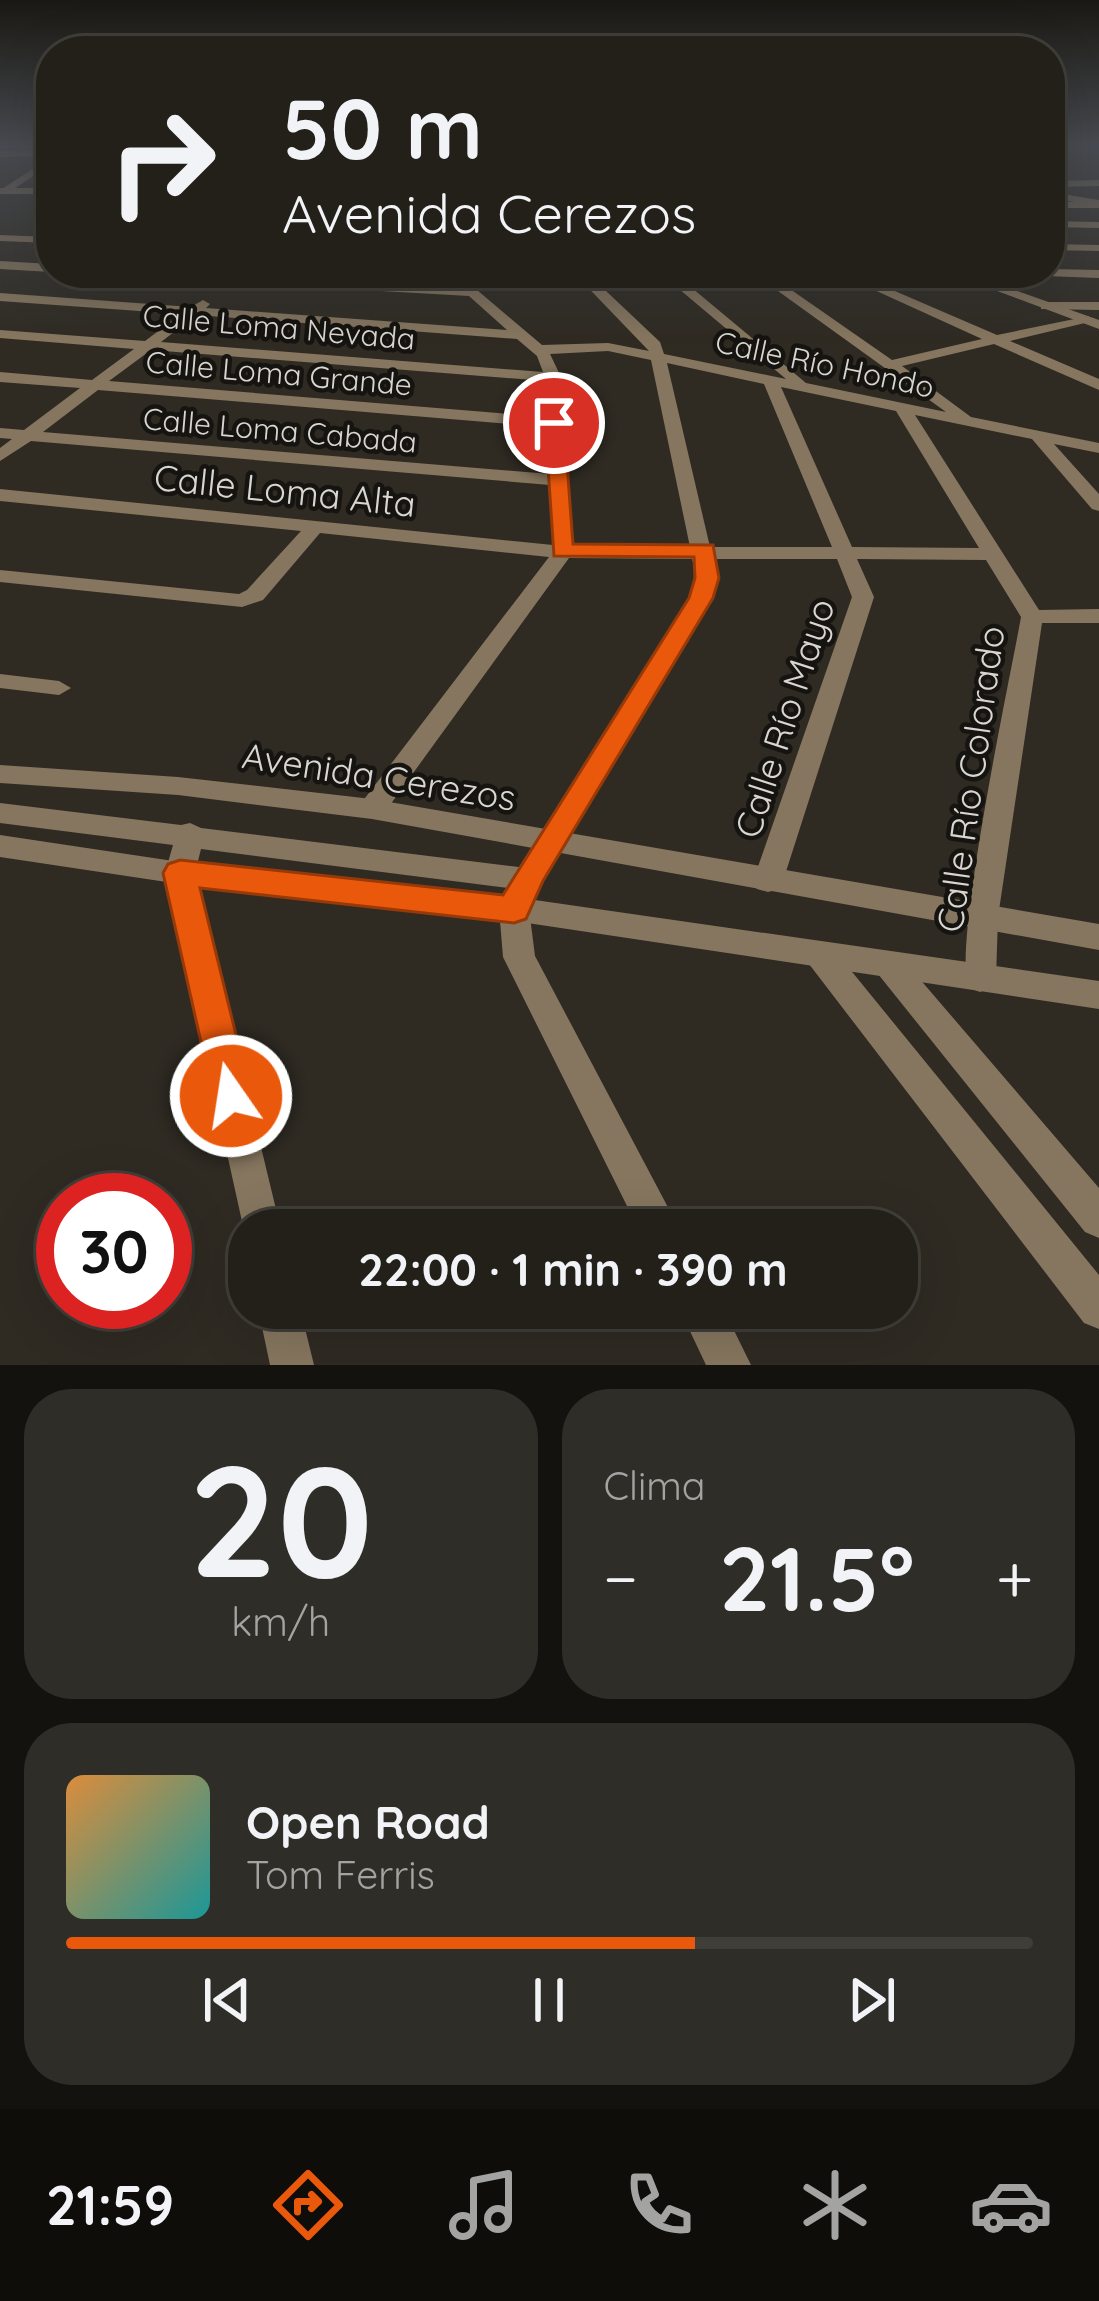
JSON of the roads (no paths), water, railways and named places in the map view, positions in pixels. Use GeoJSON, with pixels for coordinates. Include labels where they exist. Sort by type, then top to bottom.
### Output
{"type":"FeatureCollection","features":[{"type":"Feature","properties":{"kind":"street"},"geometry":{"type":"LineString","coordinates":[[1065,224],[1099,225]]}},
{"type":"Feature","properties":{"kind":"street"},"geometry":{"type":"LineString","coordinates":[[0,238],[36,240]]}},
{"type":"Feature","properties":{"kind":"street"},"geometry":{"type":"LineString","coordinates":[[0,250],[22,239]]}},
{"type":"Feature","properties":{"kind":"street"},"geometry":{"type":"LineString","coordinates":[[1065,247],[1099,248]]}},
{"type":"Feature","properties":{"kind":"street"},"geometry":{"type":"LineString","coordinates":[[0,265],[36,267]]}},
{"type":"Feature","properties":{"kind":"street"},"geometry":{"type":"LineString","coordinates":[[1065,271],[1099,274]]}},
{"type":"Feature","properties":{"kind":"street"},"geometry":{"type":"LineString","coordinates":[[0,456],[223,288]]}},
{"type":"Feature","properties":{"kind":"street"},"geometry":{"type":"LineString","coordinates":[[372,808],[562,551],[553,377],[537,350],[471,288]]}},
{"type":"Feature","properties":{"kind":"street"},"geometry":{"type":"LineString","coordinates":[[596,288],[655,345],[705,550],[707,578],[701,598],[520,894],[519,957],[649,1209]]}},
{"type":"Feature","properties":{"kind":"street"},"geometry":{"type":"LineString","coordinates":[[684,288],[806,387]]}},
{"type":"Feature","properties":{"kind":"street"},"geometry":{"type":"LineString","coordinates":[[781,288],[973,423]]}},
{"type":"Feature","properties":{"kind":"street"},"geometry":{"type":"LineString","coordinates":[[877,288],[1099,385]]}},
{"type":"Feature","properties":{"kind":"street"},"geometry":{"type":"LineString","coordinates":[[998,288],[1091,322]]}},
{"type":"Feature","properties":{"kind":"street"},"geometry":{"type":"LineString","coordinates":[[0,297],[520,334]]}},
{"type":"Feature","properties":{"kind":"street"},"geometry":{"type":"LineString","coordinates":[[1046,305],[1099,306]]}},
{"type":"Feature","properties":{"kind":"street"},"geometry":{"type":"LineString","coordinates":[[890,364],[1091,322]]}},
{"type":"Feature","properties":{"kind":"street","name":"Calle Loma Nevada"},"geometry":{"type":"LineString","coordinates":[[0,334],[553,377]]}},
{"type":"Feature","properties":{"kind":"street","name":"Calle Río Hondo"},"geometry":{"type":"LineString","coordinates":[[537,350],[608,346],[1099,448]]}},
{"type":"Feature","properties":{"kind":"street","name":"Calle Loma Grande"},"geometry":{"type":"LineString","coordinates":[[0,377],[554,423]]}},
{"type":"Feature","properties":{"kind":"street","name":"Calle Río Mayo"},"geometry":{"type":"LineString","coordinates":[[768,881],[863,597],[770,380]]}},
{"type":"Feature","properties":{"kind":"street","name":"Calle Río Colorado"},"geometry":{"type":"LineString","coordinates":[[903,409],[1032,617],[983,917],[980,978]]}},
{"type":"Feature","properties":{"kind":"street","name":"Calle Loma Cabada"},"geometry":{"type":"LineString","coordinates":[[0,433],[556,481]]}},
{"type":"Feature","properties":{"kind":"street"},"geometry":{"type":"LineString","coordinates":[[1038,436],[1099,505]]}},
{"type":"Feature","properties":{"kind":"street","name":"Calle Loma Alta"},"geometry":{"type":"LineString","coordinates":[[0,494],[562,551],[993,554]]}},
{"type":"Feature","properties":{"kind":"street"},"geometry":{"type":"LineString","coordinates":[[0,576],[242,601],[255,595],[316,526]]}},
{"type":"Feature","properties":{"kind":"street"},"geometry":{"type":"LineString","coordinates":[[1032,617],[1099,616]]}},
{"type":"Feature","properties":{"kind":"street"},"geometry":{"type":"LineString","coordinates":[[0,681],[59,688]]}},
{"type":"Feature","properties":{"kind":"street","name":"Avenida Cerezos"},"geometry":{"type":"LineString","coordinates":[[0,774],[178,786],[372,808],[1099,937]]}},
{"type":"Feature","properties":{"kind":"street"},"geometry":{"type":"LineString","coordinates":[[0,813],[190,833],[820,955],[1099,995]]}},
{"type":"Feature","properties":{"kind":"street"},"geometry":{"type":"LineString","coordinates":[[190,833],[180,873],[257,1209]]}},
{"type":"Feature","properties":{"kind":"street"},"geometry":{"type":"LineString","coordinates":[[0,846],[180,873],[520,894]]}},
{"type":"Feature","properties":{"kind":"street"},"geometry":{"type":"LineString","coordinates":[[820,955],[1099,1308]]}},
{"type":"Feature","properties":{"kind":"street"},"geometry":{"type":"LineString","coordinates":[[889,965],[1099,1218]]}},
{"type":"Feature","properties":{"kind":"street"},"geometry":{"type":"LineString","coordinates":[[284,1329],[292,1365]]}},
{"type":"Feature","properties":{"kind":"street"},"geometry":{"type":"LineString","coordinates":[[711,1329],[729,1365]]}}]}
